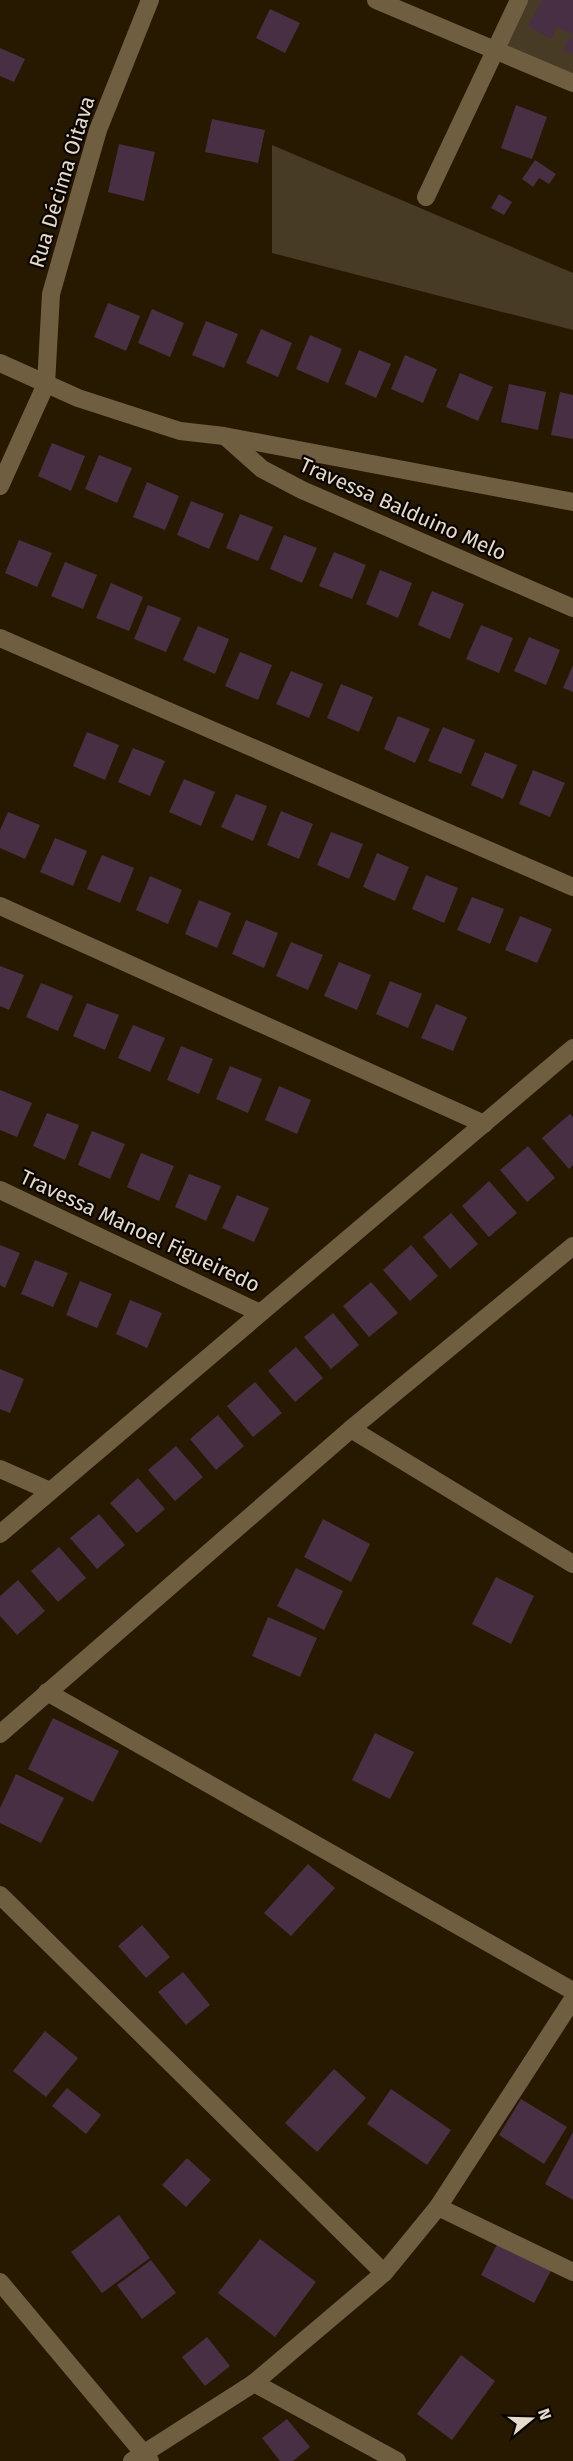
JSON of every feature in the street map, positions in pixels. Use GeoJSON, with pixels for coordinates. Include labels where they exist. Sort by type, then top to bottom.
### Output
{"type":"FeatureCollection","features":[{"type":"Feature","properties":{"kind":"street","name":"Rua Décima Oitava"},"geometry":{"type":"LineString","coordinates":[[46,384],[51,294],[98,130],[150,0]]}},
{"type":"Feature","properties":{"kind":"street"},"geometry":{"type":"LineString","coordinates":[[376,0],[573,82]]}},
{"type":"Feature","properties":{"kind":"street"},"geometry":{"type":"LineString","coordinates":[[426,197],[498,49],[519,0]]}},
{"type":"Feature","properties":{"kind":"street"},"geometry":{"type":"LineString","coordinates":[[0,363],[78,398],[180,431],[224,436],[573,502]]}},
{"type":"Feature","properties":{"kind":"street"},"geometry":{"type":"LineString","coordinates":[[0,486],[46,384]]}},
{"type":"Feature","properties":{"kind":"street","name":"Travessa Balduino Melo"},"geometry":{"type":"LineString","coordinates":[[224,436],[262,470],[302,490],[573,608]]}},
{"type":"Feature","properties":{"kind":"street"},"geometry":{"type":"LineString","coordinates":[[0,638],[573,887]]}},
{"type":"Feature","properties":{"kind":"street"},"geometry":{"type":"LineString","coordinates":[[0,906],[484,1124]]}},
{"type":"Feature","properties":{"kind":"street"},"geometry":{"type":"LineString","coordinates":[[0,1534],[573,1048]]}},
{"type":"Feature","properties":{"kind":"street","name":"Travessa Manoel Figueiredo"},"geometry":{"type":"LineString","coordinates":[[0,1190],[260,1313]]}},
{"type":"Feature","properties":{"kind":"street"},"geometry":{"type":"LineString","coordinates":[[0,1734],[351,1429],[573,1246]]}},
{"type":"Feature","properties":{"kind":"street"},"geometry":{"type":"LineString","coordinates":[[351,1429],[573,1564]]}},
{"type":"Feature","properties":{"kind":"street"},"geometry":{"type":"LineString","coordinates":[[0,1469],[50,1491]]}},
{"type":"Feature","properties":{"kind":"street"},"geometry":{"type":"LineString","coordinates":[[47,1692],[573,1991]]}},
{"type":"Feature","properties":{"kind":"street"},"geometry":{"type":"LineString","coordinates":[[0,1895],[384,2273]]}},
{"type":"Feature","properties":{"kind":"street"},"geometry":{"type":"LineString","coordinates":[[0,2282],[142,2458],[254,2383],[384,2273],[438,2207],[573,1999]]}},
{"type":"Feature","properties":{"kind":"street"},"geometry":{"type":"LineString","coordinates":[[438,2207],[573,2272]]}},
{"type":"Feature","properties":{"kind":"street"},"geometry":{"type":"LineString","coordinates":[[254,2383],[397,2461]]}},
{"type":"Feature","properties":{"kind":"shaded area"},"geometry":{"type":"Polygon","coordinates":[[[519,0],[573,0],[573,83],[498,49],[519,0]]]}},
{"type":"Feature","properties":{"kind":"shaded area"},"geometry":{"type":"Polygon","coordinates":[[[272,145],[573,273],[573,330],[272,253],[272,145]]]}},
{"type":"Feature","properties":{"kind":"building"},"geometry":{"type":"Polygon","coordinates":[[[542,0],[573,0],[573,35],[557,27],[551,39],[528,26],[542,0]]]}},
{"type":"Feature","properties":{"kind":"building"},"geometry":{"type":"Polygon","coordinates":[[[270,9],[300,23],[285,53],[256,38],[270,9]]]}},
{"type":"Feature","properties":{"kind":"building"},"geometry":{"type":"Polygon","coordinates":[[[569,37],[573,39],[573,54],[563,50],[569,37]]]}},
{"type":"Feature","properties":{"kind":"building"},"geometry":{"type":"Polygon","coordinates":[[[0,48],[25,59],[14,82],[0,76],[0,48]]]}},
{"type":"Feature","properties":{"kind":"building"},"geometry":{"type":"Polygon","coordinates":[[[516,105],[547,117],[532,159],[501,148],[516,105]]]}},
{"type":"Feature","properties":{"kind":"building"},"geometry":{"type":"Polygon","coordinates":[[[212,119],[265,130],[258,163],[205,152],[212,119]]]}},
{"type":"Feature","properties":{"kind":"building"},"geometry":{"type":"Polygon","coordinates":[[[119,144],[155,152],[144,201],[108,192],[119,144]]]}},
{"type":"Feature","properties":{"kind":"building"},"geometry":{"type":"Polygon","coordinates":[[[535,160],[556,174],[549,184],[539,178],[533,187],[522,179],[535,160]]]}},
{"type":"Feature","properties":{"kind":"building"},"geometry":{"type":"Polygon","coordinates":[[[499,194],[512,202],[504,215],[491,208],[499,194]]]}},
{"type":"Feature","properties":{"kind":"building"},"geometry":{"type":"Polygon","coordinates":[[[108,303],[140,316],[126,351],[94,337],[108,303]]]}},
{"type":"Feature","properties":{"kind":"building"},"geometry":{"type":"Polygon","coordinates":[[[152,309],[184,323],[170,357],[138,343],[152,309]]]}},
{"type":"Feature","properties":{"kind":"building"},"geometry":{"type":"Polygon","coordinates":[[[206,321],[238,334],[224,368],[192,355],[206,321]]]}},
{"type":"Feature","properties":{"kind":"building"},"geometry":{"type":"Polygon","coordinates":[[[261,329],[292,343],[278,377],[246,363],[261,329]]]}},
{"type":"Feature","properties":{"kind":"building"},"geometry":{"type":"Polygon","coordinates":[[[310,335],[342,349],[328,383],[296,369],[310,335]]]}},
{"type":"Feature","properties":{"kind":"building"},"geometry":{"type":"Polygon","coordinates":[[[359,350],[391,364],[376,398],[345,384],[359,350]]]}},
{"type":"Feature","properties":{"kind":"building"},"geometry":{"type":"Polygon","coordinates":[[[405,355],[437,369],[423,403],[391,389],[405,355]]]}},
{"type":"Feature","properties":{"kind":"building"},"geometry":{"type":"Polygon","coordinates":[[[460,373],[493,387],[478,421],[446,407],[460,373]]]}},
{"type":"Feature","properties":{"kind":"building"},"geometry":{"type":"Polygon","coordinates":[[[509,384],[546,392],[538,430],[501,422],[509,384]]]}},
{"type":"Feature","properties":{"kind":"building"},"geometry":{"type":"Polygon","coordinates":[[[560,392],[573,395],[573,439],[551,435],[560,392]]]}},
{"type":"Feature","properties":{"kind":"building"},"geometry":{"type":"Polygon","coordinates":[[[52,443],[85,456],[71,491],[38,476],[52,443]]]}},
{"type":"Feature","properties":{"kind":"building"},"geometry":{"type":"Polygon","coordinates":[[[99,455],[132,468],[117,503],[85,489],[99,455]]]}},
{"type":"Feature","properties":{"kind":"building"},"geometry":{"type":"Polygon","coordinates":[[[147,482],[179,496],[165,530],[133,517],[147,482]]]}},
{"type":"Feature","properties":{"kind":"building"},"geometry":{"type":"Polygon","coordinates":[[[191,501],[224,514],[209,549],[177,535],[191,501]]]}},
{"type":"Feature","properties":{"kind":"building"},"geometry":{"type":"Polygon","coordinates":[[[240,514],[273,527],[258,561],[226,548],[240,514]]]}},
{"type":"Feature","properties":{"kind":"building"},"geometry":{"type":"Polygon","coordinates":[[[284,535],[317,548],[302,583],[270,569],[284,535]]]}},
{"type":"Feature","properties":{"kind":"building"},"geometry":{"type":"Polygon","coordinates":[[[19,540],[52,553],[37,587],[5,573],[19,540]]]}},
{"type":"Feature","properties":{"kind":"building"},"geometry":{"type":"Polygon","coordinates":[[[334,552],[366,565],[352,599],[319,586],[334,552]]]}},
{"type":"Feature","properties":{"kind":"building"},"geometry":{"type":"Polygon","coordinates":[[[65,562],[97,575],[83,609],[51,596],[65,562]]]}},
{"type":"Feature","properties":{"kind":"building"},"geometry":{"type":"Polygon","coordinates":[[[380,570],[412,583],[398,618],[366,604],[380,570]]]}},
{"type":"Feature","properties":{"kind":"building"},"geometry":{"type":"Polygon","coordinates":[[[111,583],[143,597],[129,631],[96,618],[111,583]]]}},
{"type":"Feature","properties":{"kind":"building"},"geometry":{"type":"Polygon","coordinates":[[[432,591],[464,604],[450,639],[418,625],[432,591]]]}},
{"type":"Feature","properties":{"kind":"building"},"geometry":{"type":"Polygon","coordinates":[[[148,605],[181,618],[166,652],[134,639],[148,605]]]}},
{"type":"Feature","properties":{"kind":"building"},"geometry":{"type":"Polygon","coordinates":[[[481,625],[513,638],[499,673],[466,659],[481,625]]]}},
{"type":"Feature","properties":{"kind":"building"},"geometry":{"type":"Polygon","coordinates":[[[198,626],[229,639],[215,674],[183,660],[198,626]]]}},
{"type":"Feature","properties":{"kind":"building"},"geometry":{"type":"Polygon","coordinates":[[[529,637],[560,650],[546,685],[514,671],[529,637]]]}},
{"type":"Feature","properties":{"kind":"building"},"geometry":{"type":"Polygon","coordinates":[[[240,652],[272,665],[258,700],[225,686],[240,652]]]}},
{"type":"Feature","properties":{"kind":"building"},"geometry":{"type":"Polygon","coordinates":[[[573,665],[573,692],[563,688],[573,665]]]}},
{"type":"Feature","properties":{"kind":"building"},"geometry":{"type":"Polygon","coordinates":[[[291,671],[323,684],[309,718],[276,704],[291,671]]]}},
{"type":"Feature","properties":{"kind":"building"},"geometry":{"type":"Polygon","coordinates":[[[341,684],[373,697],[359,732],[327,718],[341,684]]]}},
{"type":"Feature","properties":{"kind":"building"},"geometry":{"type":"Polygon","coordinates":[[[398,716],[430,729],[415,763],[384,749],[398,716]]]}},
{"type":"Feature","properties":{"kind":"building"},"geometry":{"type":"Polygon","coordinates":[[[443,727],[475,740],[461,774],[428,761],[443,727]]]}},
{"type":"Feature","properties":{"kind":"building"},"geometry":{"type":"Polygon","coordinates":[[[87,732],[119,745],[105,780],[73,766],[87,732]]]}},
{"type":"Feature","properties":{"kind":"building"},"geometry":{"type":"Polygon","coordinates":[[[133,748],[165,761],[150,796],[118,782],[133,748]]]}},
{"type":"Feature","properties":{"kind":"building"},"geometry":{"type":"Polygon","coordinates":[[[485,752],[517,765],[503,799],[471,785],[485,752]]]}},
{"type":"Feature","properties":{"kind":"building"},"geometry":{"type":"Polygon","coordinates":[[[533,770],[565,783],[550,817],[519,804],[533,770]]]}},
{"type":"Feature","properties":{"kind":"building"},"geometry":{"type":"Polygon","coordinates":[[[184,779],[215,792],[201,826],[169,812],[184,779]]]}},
{"type":"Feature","properties":{"kind":"building"},"geometry":{"type":"Polygon","coordinates":[[[236,794],[267,806],[253,841],[221,827],[236,794]]]}},
{"type":"Feature","properties":{"kind":"building"},"geometry":{"type":"Polygon","coordinates":[[[281,811],[313,824],[299,859],[267,845],[281,811]]]}},
{"type":"Feature","properties":{"kind":"building"},"geometry":{"type":"Polygon","coordinates":[[[8,812],[40,825],[25,859],[0,848],[0,830],[8,812]]]}},
{"type":"Feature","properties":{"kind":"building"},"geometry":{"type":"Polygon","coordinates":[[[331,832],[363,844],[349,879],[317,865],[331,832]]]}},
{"type":"Feature","properties":{"kind":"building"},"geometry":{"type":"Polygon","coordinates":[[[55,838],[87,851],[73,886],[40,872],[55,838]]]}},
{"type":"Feature","properties":{"kind":"building"},"geometry":{"type":"Polygon","coordinates":[[[377,853],[409,867],[395,901],[363,887],[377,853]]]}},
{"type":"Feature","properties":{"kind":"building"},"geometry":{"type":"Polygon","coordinates":[[[102,855],[134,868],[120,903],[87,889],[102,855]]]}},
{"type":"Feature","properties":{"kind":"building"},"geometry":{"type":"Polygon","coordinates":[[[426,875],[458,888],[444,923],[412,909],[426,875]]]}},
{"type":"Feature","properties":{"kind":"building"},"geometry":{"type":"Polygon","coordinates":[[[150,876],[182,890],[168,924],[136,910],[150,876]]]}},
{"type":"Feature","properties":{"kind":"building"},"geometry":{"type":"Polygon","coordinates":[[[472,897],[504,909],[490,944],[457,930],[472,897]]]}},
{"type":"Feature","properties":{"kind":"building"},"geometry":{"type":"Polygon","coordinates":[[[199,900],[231,913],[217,948],[185,934],[199,900]]]}},
{"type":"Feature","properties":{"kind":"building"},"geometry":{"type":"Polygon","coordinates":[[[520,916],[552,929],[537,963],[505,950],[520,916]]]}},
{"type":"Feature","properties":{"kind":"building"},"geometry":{"type":"Polygon","coordinates":[[[246,920],[278,933],[264,968],[232,954],[246,920]]]}},
{"type":"Feature","properties":{"kind":"building"},"geometry":{"type":"Polygon","coordinates":[[[291,942],[323,955],[308,990],[276,976],[291,942]]]}},
{"type":"Feature","properties":{"kind":"building"},"geometry":{"type":"Polygon","coordinates":[[[339,962],[371,975],[357,1010],[324,996],[339,962]]]}},
{"type":"Feature","properties":{"kind":"building"},"geometry":{"type":"Polygon","coordinates":[[[0,966],[24,975],[9,1010],[0,1006],[0,966]]]}},
{"type":"Feature","properties":{"kind":"building"},"geometry":{"type":"Polygon","coordinates":[[[390,981],[422,994],[408,1028],[376,1014],[390,981]]]}},
{"type":"Feature","properties":{"kind":"building"},"geometry":{"type":"Polygon","coordinates":[[[41,983],[73,996],[58,1031],[26,1017],[41,983]]]}},
{"type":"Feature","properties":{"kind":"building"},"geometry":{"type":"Polygon","coordinates":[[[87,1003],[119,1015],[105,1050],[73,1036],[87,1003]]]}},
{"type":"Feature","properties":{"kind":"building"},"geometry":{"type":"Polygon","coordinates":[[[436,1004],[467,1017],[453,1051],[421,1038],[436,1004]]]}},
{"type":"Feature","properties":{"kind":"building"},"geometry":{"type":"Polygon","coordinates":[[[133,1025],[165,1038],[150,1072],[118,1058],[133,1025]]]}},
{"type":"Feature","properties":{"kind":"building"},"geometry":{"type":"Polygon","coordinates":[[[181,1046],[213,1059],[199,1094],[167,1080],[181,1046]]]}},
{"type":"Feature","properties":{"kind":"building"},"geometry":{"type":"Polygon","coordinates":[[[230,1066],[262,1079],[248,1113],[216,1099],[230,1066]]]}},
{"type":"Feature","properties":{"kind":"building"},"geometry":{"type":"Polygon","coordinates":[[[279,1086],[311,1100],[297,1134],[265,1120],[279,1086]]]}},
{"type":"Feature","properties":{"kind":"building"},"geometry":{"type":"Polygon","coordinates":[[[0,1090],[32,1103],[17,1137],[0,1130],[0,1090]]]}},
{"type":"Feature","properties":{"kind":"building"},"geometry":{"type":"Polygon","coordinates":[[[47,1113],[79,1125],[65,1160],[33,1146],[47,1113]]]}},
{"type":"Feature","properties":{"kind":"building"},"geometry":{"type":"Polygon","coordinates":[[[570,1114],[573,1117],[573,1165],[569,1169],[542,1138],[570,1114]]]}},
{"type":"Feature","properties":{"kind":"building"},"geometry":{"type":"Polygon","coordinates":[[[92,1131],[125,1144],[110,1179],[78,1165],[92,1131]]]}},
{"type":"Feature","properties":{"kind":"building"},"geometry":{"type":"Polygon","coordinates":[[[528,1146],[555,1178],[527,1202],[500,1170],[528,1146]]]}},
{"type":"Feature","properties":{"kind":"building"},"geometry":{"type":"Polygon","coordinates":[[[141,1153],[174,1166],[159,1201],[127,1187],[141,1153]]]}},
{"type":"Feature","properties":{"kind":"building"},"geometry":{"type":"Polygon","coordinates":[[[189,1174],[221,1186],[206,1221],[175,1207],[189,1174]]]}},
{"type":"Feature","properties":{"kind":"building"},"geometry":{"type":"Polygon","coordinates":[[[489,1181],[517,1213],[489,1237],[462,1206],[489,1181]]]}},
{"type":"Feature","properties":{"kind":"building"},"geometry":{"type":"Polygon","coordinates":[[[237,1195],[269,1208],[254,1242],[222,1228],[237,1195]]]}},
{"type":"Feature","properties":{"kind":"building"},"geometry":{"type":"Polygon","coordinates":[[[451,1213],[478,1244],[450,1269],[423,1237],[451,1213]]]}},
{"type":"Feature","properties":{"kind":"building"},"geometry":{"type":"Polygon","coordinates":[[[0,1245],[20,1253],[5,1288],[0,1285],[0,1245]]]}},
{"type":"Feature","properties":{"kind":"building"},"geometry":{"type":"Polygon","coordinates":[[[411,1245],[438,1276],[410,1301],[383,1270],[411,1245]]]}},
{"type":"Feature","properties":{"kind":"building"},"geometry":{"type":"Polygon","coordinates":[[[35,1260],[68,1273],[53,1307],[21,1294],[35,1260]]]}},
{"type":"Feature","properties":{"kind":"building"},"geometry":{"type":"Polygon","coordinates":[[[80,1281],[112,1294],[97,1328],[66,1315],[80,1281]]]}},
{"type":"Feature","properties":{"kind":"building"},"geometry":{"type":"Polygon","coordinates":[[[371,1282],[398,1313],[369,1337],[343,1306],[371,1282]]]}},
{"type":"Feature","properties":{"kind":"building"},"geometry":{"type":"Polygon","coordinates":[[[130,1300],[162,1313],[147,1348],[116,1334],[130,1300]]]}},
{"type":"Feature","properties":{"kind":"building"},"geometry":{"type":"Polygon","coordinates":[[[333,1313],[359,1345],[331,1369],[304,1337],[333,1313]]]}},
{"type":"Feature","properties":{"kind":"building"},"geometry":{"type":"Polygon","coordinates":[[[296,1347],[323,1378],[295,1402],[268,1371],[296,1347]]]}},
{"type":"Feature","properties":{"kind":"building"},"geometry":{"type":"Polygon","coordinates":[[[0,1369],[24,1379],[10,1413],[0,1409],[0,1369]]]}},
{"type":"Feature","properties":{"kind":"building"},"geometry":{"type":"Polygon","coordinates":[[[255,1382],[282,1413],[253,1437],[227,1406],[255,1382]]]}},
{"type":"Feature","properties":{"kind":"building"},"geometry":{"type":"Polygon","coordinates":[[[218,1415],[244,1446],[216,1470],[190,1439],[218,1415]]]}},
{"type":"Feature","properties":{"kind":"building"},"geometry":{"type":"Polygon","coordinates":[[[176,1446],[203,1477],[175,1501],[148,1470],[176,1446]]]}},
{"type":"Feature","properties":{"kind":"building"},"geometry":{"type":"Polygon","coordinates":[[[138,1478],[165,1509],[137,1533],[110,1503],[138,1478]]]}},
{"type":"Feature","properties":{"kind":"building"},"geometry":{"type":"Polygon","coordinates":[[[99,1514],[125,1545],[97,1569],[70,1538],[99,1514]]]}},
{"type":"Feature","properties":{"kind":"building"},"geometry":{"type":"Polygon","coordinates":[[[323,1519],[370,1544],[351,1582],[304,1557],[323,1519]]]}},
{"type":"Feature","properties":{"kind":"building"},"geometry":{"type":"Polygon","coordinates":[[[59,1547],[86,1578],[58,1602],[31,1571],[59,1547]]]}},
{"type":"Feature","properties":{"kind":"building"},"geometry":{"type":"Polygon","coordinates":[[[296,1568],[343,1591],[324,1630],[277,1606],[296,1568]]]}},
{"type":"Feature","properties":{"kind":"building"},"geometry":{"type":"Polygon","coordinates":[[[496,1577],[534,1596],[511,1644],[472,1624],[496,1577]]]}},
{"type":"Feature","properties":{"kind":"building"},"geometry":{"type":"Polygon","coordinates":[[[18,1580],[45,1611],[17,1635],[0,1616],[0,1596],[18,1580]]]}},
{"type":"Feature","properties":{"kind":"building"},"geometry":{"type":"Polygon","coordinates":[[[268,1617],[317,1638],[300,1677],[252,1656],[268,1617]]]}},
{"type":"Feature","properties":{"kind":"building"},"geometry":{"type":"Polygon","coordinates":[[[53,1718],[119,1751],[93,1802],[28,1769],[53,1718]]]}},
{"type":"Feature","properties":{"kind":"building"},"geometry":{"type":"Polygon","coordinates":[[[375,1733],[414,1752],[390,1799],[352,1780],[375,1733]]]}},
{"type":"Feature","properties":{"kind":"building"},"geometry":{"type":"Polygon","coordinates":[[[16,1774],[64,1798],[41,1843],[0,1823],[0,1808],[16,1774]]]}},
{"type":"Feature","properties":{"kind":"building"},"geometry":{"type":"Polygon","coordinates":[[[308,1864],[335,1888],[291,1936],[264,1913],[308,1864]]]}},
{"type":"Feature","properties":{"kind":"building"},"geometry":{"type":"Polygon","coordinates":[[[142,1925],[170,1957],[146,1978],[118,1946],[142,1925]]]}},
{"type":"Feature","properties":{"kind":"building"},"geometry":{"type":"Polygon","coordinates":[[[183,1972],[210,2005],[186,2025],[158,1992],[183,1972]]]}},
{"type":"Feature","properties":{"kind":"building"},"geometry":{"type":"Polygon","coordinates":[[[45,2031],[78,2058],[46,2097],[13,2071],[45,2031]]]}},
{"type":"Feature","properties":{"kind":"building"},"geometry":{"type":"Polygon","coordinates":[[[334,2069],[366,2098],[317,2152],[285,2123],[334,2069]]]}},
{"type":"Feature","properties":{"kind":"building"},"geometry":{"type":"Polygon","coordinates":[[[67,2088],[101,2115],[86,2134],[52,2106],[67,2088]]]}},
{"type":"Feature","properties":{"kind":"building"},"geometry":{"type":"Polygon","coordinates":[[[391,2089],[451,2130],[427,2165],[367,2124],[391,2089]]]}},
{"type":"Feature","properties":{"kind":"building"},"geometry":{"type":"Polygon","coordinates":[[[521,2099],[567,2127],[544,2164],[499,2135],[521,2099]]]}},
{"type":"Feature","properties":{"kind":"building"},"geometry":{"type":"Polygon","coordinates":[[[573,2132],[573,2200],[545,2184],[573,2132]]]}},
{"type":"Feature","properties":{"kind":"building"},"geometry":{"type":"Polygon","coordinates":[[[187,2158],[211,2180],[186,2207],[162,2185],[187,2158]]]}},
{"type":"Feature","properties":{"kind":"building"},"geometry":{"type":"Polygon","coordinates":[[[119,2215],[150,2258],[102,2293],[71,2252],[119,2215]]]}},
{"type":"Feature","properties":{"kind":"building"},"geometry":{"type":"Polygon","coordinates":[[[501,2237],[554,2265],[534,2303],[481,2275],[501,2237]]]}},
{"type":"Feature","properties":{"kind":"building"},"geometry":{"type":"Polygon","coordinates":[[[260,2239],[316,2282],[275,2337],[218,2293],[260,2239]]]}},
{"type":"Feature","properties":{"kind":"building"},"geometry":{"type":"Polygon","coordinates":[[[151,2260],[176,2293],[142,2319],[117,2285],[151,2260]]]}},
{"type":"Feature","properties":{"kind":"building"},"geometry":{"type":"Polygon","coordinates":[[[207,2337],[230,2366],[205,2386],[182,2357],[207,2337]]]}},
{"type":"Feature","properties":{"kind":"building"},"geometry":{"type":"Polygon","coordinates":[[[461,2355],[495,2381],[452,2440],[417,2414],[461,2355]]]}},
{"type":"Feature","properties":{"kind":"building"},"geometry":{"type":"Polygon","coordinates":[[[287,2419],[310,2447],[293,2461],[280,2461],[262,2438],[287,2419]]]}}]}
